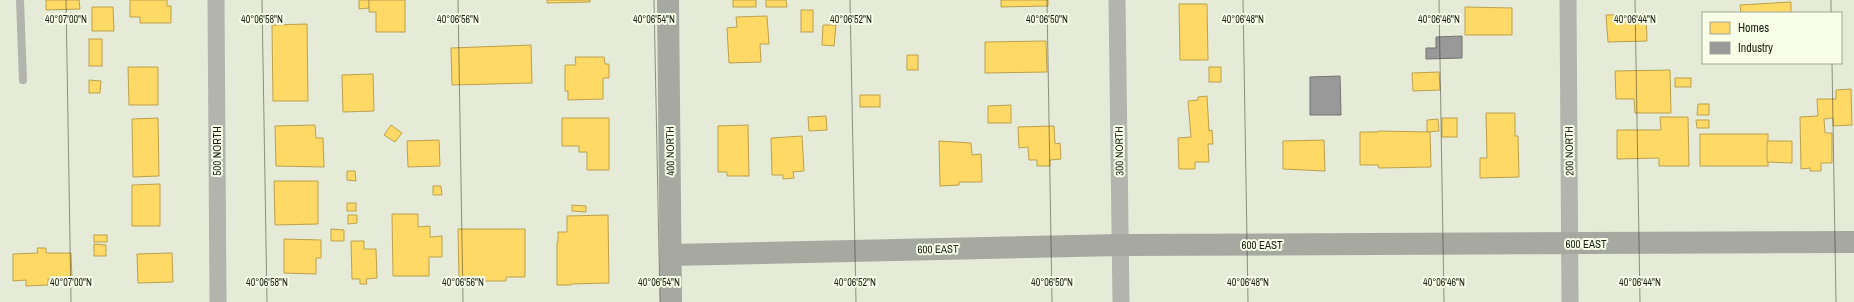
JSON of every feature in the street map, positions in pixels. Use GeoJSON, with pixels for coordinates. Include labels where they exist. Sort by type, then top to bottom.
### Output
{"type":"FeatureCollection","features":[{"type":"Feature","properties":{"kind":"street","name":"500 NORTH"},"geometry":{"type":"LineString","coordinates":[[216,0],[218,302]]}},
{"type":"Feature","properties":{"kind":"street","name":"400 NORTH"},"geometry":{"type":"LineString","coordinates":[[668,0],[671,302]]}},
{"type":"Feature","properties":{"kind":"street","name":"300 NORTH"},"geometry":{"type":"LineString","coordinates":[[1117,0],[1121,302]]}},
{"type":"Feature","properties":{"kind":"street","name":"200 NORTH"},"geometry":{"type":"LineString","coordinates":[[1568,0],[1570,302]]}},
{"type":"Feature","properties":{"kind":"street","name":"600 EAST"},"geometry":{"type":"LineString","coordinates":[[671,255],[1120,245],[1854,242]]}},
{"type":"Feature","properties":{"kind":"lane"},"geometry":{"type":"LineString","coordinates":[[20,0],[23,80]]}},
{"type":"Feature","properties":{"kind":"building: Homes"},"geometry":{"type":"Polygon","coordinates":[[[46,0],[79,0],[80,9],[46,10],[46,0]]]}},
{"type":"Feature","properties":{"kind":"building: Homes"},"geometry":{"type":"Polygon","coordinates":[[[130,0],[167,0],[167,6],[171,6],[171,23],[140,23],[140,17],[130,17],[130,0]]]}},
{"type":"Feature","properties":{"kind":"building: Homes"},"geometry":{"type":"Polygon","coordinates":[[[359,0],[369,0],[369,8],[359,9],[359,0]]]}},
{"type":"Feature","properties":{"kind":"building: Homes"},"geometry":{"type":"Polygon","coordinates":[[[369,0],[405,0],[405,32],[376,32],[376,12],[369,12],[369,0]]]}},
{"type":"Feature","properties":{"kind":"building: Homes"},"geometry":{"type":"Polygon","coordinates":[[[547,0],[590,0],[590,2],[547,3],[547,0]]]}},
{"type":"Feature","properties":{"kind":"building: Homes"},"geometry":{"type":"Polygon","coordinates":[[[733,0],[756,0],[756,7],[733,7],[733,0]]]}},
{"type":"Feature","properties":{"kind":"building: Homes"},"geometry":{"type":"Polygon","coordinates":[[[766,0],[786,0],[787,7],[766,7],[766,0]]]}},
{"type":"Feature","properties":{"kind":"building: Homes"},"geometry":{"type":"Polygon","coordinates":[[[1001,0],[1048,0],[1048,6],[1001,7],[1001,0]]]}},
{"type":"Feature","properties":{"kind":"building: Homes"},"geometry":{"type":"Polygon","coordinates":[[[1791,2],[1791,12],[1741,12],[1740,5],[1791,2]]]}},
{"type":"Feature","properties":{"kind":"building: Homes"},"geometry":{"type":"Polygon","coordinates":[[[1179,4],[1207,4],[1208,60],[1180,60],[1179,4]]]}},
{"type":"Feature","properties":{"kind":"building: Homes"},"geometry":{"type":"Polygon","coordinates":[[[92,7],[113,7],[114,31],[92,31],[92,7]]]}},
{"type":"Feature","properties":{"kind":"building: Homes"},"geometry":{"type":"Polygon","coordinates":[[[1465,7],[1512,8],[1512,35],[1465,35],[1465,7]]]}},
{"type":"Feature","properties":{"kind":"building: Homes"},"geometry":{"type":"Polygon","coordinates":[[[801,10],[813,10],[813,32],[801,32],[801,10]]]}},
{"type":"Feature","properties":{"kind":"building: Homes"},"geometry":{"type":"Polygon","coordinates":[[[1646,14],[1647,41],[1608,42],[1606,15],[1646,14]]]}},
{"type":"Feature","properties":{"kind":"building: Homes"},"geometry":{"type":"Polygon","coordinates":[[[767,16],[769,44],[760,44],[761,62],[729,63],[727,28],[737,27],[736,17],[767,16]]]}},
{"type":"Feature","properties":{"kind":"building: Homes"},"geometry":{"type":"Polygon","coordinates":[[[307,24],[308,101],[273,101],[272,25],[307,24]]]}},
{"type":"Feature","properties":{"kind":"building: Homes"},"geometry":{"type":"Polygon","coordinates":[[[823,25],[836,25],[834,46],[822,45],[823,25]]]}},
{"type":"Feature","properties":{"kind":"building: Homes"},"geometry":{"type":"Polygon","coordinates":[[[89,39],[102,39],[102,66],[89,66],[89,39]]]}},
{"type":"Feature","properties":{"kind":"building: Homes"},"geometry":{"type":"Polygon","coordinates":[[[1046,41],[1047,72],[985,73],[985,42],[1046,41]]]}},
{"type":"Feature","properties":{"kind":"building: Homes"},"geometry":{"type":"Polygon","coordinates":[[[531,45],[532,83],[452,85],[451,48],[531,45]]]}},
{"type":"Feature","properties":{"kind":"building: Homes"},"geometry":{"type":"Polygon","coordinates":[[[907,55],[918,55],[918,70],[907,70],[907,55]]]}},
{"type":"Feature","properties":{"kind":"building: Homes"},"geometry":{"type":"Polygon","coordinates":[[[575,57],[604,57],[605,64],[609,64],[609,78],[603,78],[603,99],[568,100],[568,91],[565,91],[565,65],[576,65],[575,57]]]}},
{"type":"Feature","properties":{"kind":"building: Homes"},"geometry":{"type":"Polygon","coordinates":[[[128,67],[158,67],[158,105],[129,105],[128,67]]]}},
{"type":"Feature","properties":{"kind":"building: Homes"},"geometry":{"type":"Polygon","coordinates":[[[1209,67],[1221,67],[1221,82],[1209,82],[1209,67]]]}},
{"type":"Feature","properties":{"kind":"building: Homes"},"geometry":{"type":"Polygon","coordinates":[[[1670,70],[1671,113],[1635,113],[1634,99],[1616,99],[1615,71],[1670,70]]]}},
{"type":"Feature","properties":{"kind":"building: Homes"},"geometry":{"type":"Polygon","coordinates":[[[1439,72],[1440,90],[1413,91],[1412,73],[1439,72]]]}},
{"type":"Feature","properties":{"kind":"building: Homes"},"geometry":{"type":"Polygon","coordinates":[[[373,74],[374,111],[343,112],[342,75],[373,74]]]}},
{"type":"Feature","properties":{"kind":"building: Homes"},"geometry":{"type":"Polygon","coordinates":[[[1675,78],[1691,78],[1691,87],[1675,87],[1675,78]]]}},
{"type":"Feature","properties":{"kind":"building: Homes"},"geometry":{"type":"Polygon","coordinates":[[[89,80],[101,81],[100,93],[89,93],[89,80]]]}},
{"type":"Feature","properties":{"kind":"building: Homes"},"geometry":{"type":"Polygon","coordinates":[[[1851,89],[1852,125],[1833,126],[1833,118],[1824,119],[1825,133],[1832,133],[1832,163],[1821,163],[1821,171],[1810,171],[1810,168],[1801,169],[1800,117],[1818,116],[1817,99],[1836,99],[1836,90],[1851,89]]]}},
{"type":"Feature","properties":{"kind":"building: Homes"},"geometry":{"type":"Polygon","coordinates":[[[860,95],[880,95],[880,107],[860,107],[860,95]]]}},
{"type":"Feature","properties":{"kind":"building: Homes"},"geometry":{"type":"Polygon","coordinates":[[[1207,96],[1209,131],[1212,130],[1213,144],[1208,144],[1209,162],[1195,162],[1195,169],[1179,169],[1178,138],[1191,137],[1188,101],[1198,100],[1198,97],[1207,96]]]}},
{"type":"Feature","properties":{"kind":"building: Homes"},"geometry":{"type":"Polygon","coordinates":[[[1698,104],[1709,104],[1709,115],[1697,115],[1698,104]]]}},
{"type":"Feature","properties":{"kind":"building: Homes"},"geometry":{"type":"Polygon","coordinates":[[[1011,105],[1011,123],[988,123],[988,106],[1011,105]]]}},
{"type":"Feature","properties":{"kind":"building: Homes"},"geometry":{"type":"Polygon","coordinates":[[[1486,113],[1515,113],[1515,136],[1518,136],[1519,177],[1480,178],[1480,158],[1487,158],[1486,113]]]}},
{"type":"Feature","properties":{"kind":"building: Homes"},"geometry":{"type":"Polygon","coordinates":[[[826,116],[827,130],[809,131],[808,117],[826,116]]]}},
{"type":"Feature","properties":{"kind":"building: Homes"},"geometry":{"type":"Polygon","coordinates":[[[1660,117],[1688,117],[1689,166],[1659,166],[1659,158],[1617,159],[1617,130],[1661,130],[1660,117]]]}},
{"type":"Feature","properties":{"kind":"building: Homes"},"geometry":{"type":"Polygon","coordinates":[[[158,118],[159,176],[133,177],[132,119],[158,118]]]}},
{"type":"Feature","properties":{"kind":"building: Homes"},"geometry":{"type":"Polygon","coordinates":[[[562,118],[609,118],[609,170],[587,170],[587,152],[579,152],[579,146],[562,146],[562,118]]]}},
{"type":"Feature","properties":{"kind":"building: Homes"},"geometry":{"type":"Polygon","coordinates":[[[1442,118],[1457,118],[1457,137],[1442,137],[1442,118]]]}},
{"type":"Feature","properties":{"kind":"building: Homes"},"geometry":{"type":"Polygon","coordinates":[[[1438,119],[1439,131],[1427,132],[1427,120],[1438,119]]]}},
{"type":"Feature","properties":{"kind":"building: Homes"},"geometry":{"type":"Polygon","coordinates":[[[1696,120],[1709,120],[1709,128],[1697,128],[1696,120]]]}},
{"type":"Feature","properties":{"kind":"building: Homes"},"geometry":{"type":"Polygon","coordinates":[[[315,125],[316,138],[323,138],[324,167],[276,166],[275,126],[315,125]]]}},
{"type":"Feature","properties":{"kind":"building: Homes"},"geometry":{"type":"Polygon","coordinates":[[[391,125],[402,133],[395,142],[384,135],[391,125]]]}},
{"type":"Feature","properties":{"kind":"building: Homes"},"geometry":{"type":"Polygon","coordinates":[[[748,125],[749,176],[727,176],[727,172],[718,172],[718,126],[748,125]]]}},
{"type":"Feature","properties":{"kind":"building: Homes"},"geometry":{"type":"Polygon","coordinates":[[[1054,126],[1055,144],[1060,143],[1061,159],[1050,160],[1050,166],[1037,166],[1037,160],[1029,160],[1028,147],[1019,148],[1018,127],[1054,126]]]}},
{"type":"Feature","properties":{"kind":"building: Homes"},"geometry":{"type":"Polygon","coordinates":[[[1360,132],[1430,132],[1431,167],[1379,168],[1378,165],[1360,165],[1360,132]]]}},
{"type":"Feature","properties":{"kind":"building: Homes"},"geometry":{"type":"Polygon","coordinates":[[[1700,134],[1768,134],[1768,166],[1700,166],[1700,134]]]}},
{"type":"Feature","properties":{"kind":"building: Homes"},"geometry":{"type":"Polygon","coordinates":[[[802,136],[804,171],[793,172],[794,178],[783,179],[783,175],[772,175],[771,138],[802,136]]]}},
{"type":"Feature","properties":{"kind":"building: Homes"},"geometry":{"type":"Polygon","coordinates":[[[439,140],[440,166],[408,167],[407,141],[439,140]]]}},
{"type":"Feature","properties":{"kind":"building: Homes"},"geometry":{"type":"Polygon","coordinates":[[[1324,140],[1325,171],[1283,169],[1283,141],[1324,140]]]}},
{"type":"Feature","properties":{"kind":"building: Homes"},"geometry":{"type":"Polygon","coordinates":[[[939,141],[971,143],[972,155],[981,154],[982,182],[959,182],[959,185],[940,186],[939,141]]]}},
{"type":"Feature","properties":{"kind":"building: Homes"},"geometry":{"type":"Polygon","coordinates":[[[1767,141],[1792,141],[1792,163],[1767,162],[1767,141]]]}},
{"type":"Feature","properties":{"kind":"building: Homes"},"geometry":{"type":"Polygon","coordinates":[[[347,171],[355,171],[356,181],[347,180],[347,171]]]}},
{"type":"Feature","properties":{"kind":"building: Homes"},"geometry":{"type":"Polygon","coordinates":[[[274,181],[318,181],[318,224],[275,225],[274,181]]]}},
{"type":"Feature","properties":{"kind":"building: Homes"},"geometry":{"type":"Polygon","coordinates":[[[160,184],[160,226],[132,226],[132,185],[160,184]]]}},
{"type":"Feature","properties":{"kind":"building: Homes"},"geometry":{"type":"Polygon","coordinates":[[[433,186],[441,186],[442,195],[433,195],[433,186]]]}},
{"type":"Feature","properties":{"kind":"building: Homes"},"geometry":{"type":"Polygon","coordinates":[[[347,203],[356,203],[356,211],[347,211],[347,203]]]}},
{"type":"Feature","properties":{"kind":"building: Homes"},"geometry":{"type":"Polygon","coordinates":[[[572,205],[586,206],[586,212],[572,211],[572,205]]]}},
{"type":"Feature","properties":{"kind":"building: Homes"},"geometry":{"type":"Polygon","coordinates":[[[392,214],[418,214],[418,227],[430,226],[430,237],[442,236],[442,257],[429,257],[429,276],[393,276],[392,214]]]}},
{"type":"Feature","properties":{"kind":"building: Homes"},"geometry":{"type":"Polygon","coordinates":[[[348,215],[357,215],[357,223],[348,224],[348,215]]]}},
{"type":"Feature","properties":{"kind":"building: Homes"},"geometry":{"type":"Polygon","coordinates":[[[608,215],[609,283],[557,285],[558,232],[567,232],[567,216],[608,215]]]}},
{"type":"Feature","properties":{"kind":"building: Homes"},"geometry":{"type":"Polygon","coordinates":[[[331,229],[344,230],[344,241],[331,241],[331,229]]]}},
{"type":"Feature","properties":{"kind":"building: Homes"},"geometry":{"type":"Polygon","coordinates":[[[458,229],[525,229],[525,277],[506,277],[506,281],[477,281],[477,277],[459,277],[458,229]]]}},
{"type":"Feature","properties":{"kind":"building: Homes"},"geometry":{"type":"Polygon","coordinates":[[[94,235],[107,235],[107,242],[94,242],[94,235]]]}},
{"type":"Feature","properties":{"kind":"building: Homes"},"geometry":{"type":"Polygon","coordinates":[[[284,239],[321,240],[321,258],[316,258],[316,274],[284,273],[284,239]]]}},
{"type":"Feature","properties":{"kind":"building: Homes"},"geometry":{"type":"Polygon","coordinates":[[[351,241],[364,241],[364,249],[376,249],[377,278],[366,279],[367,284],[360,284],[360,279],[352,279],[351,241]]]}},
{"type":"Feature","properties":{"kind":"building: Homes"},"geometry":{"type":"Polygon","coordinates":[[[94,244],[106,245],[106,256],[94,256],[94,244]]]}},
{"type":"Feature","properties":{"kind":"building: Homes"},"geometry":{"type":"Polygon","coordinates":[[[37,248],[46,248],[46,253],[71,253],[72,279],[48,279],[48,285],[26,286],[26,280],[13,281],[13,254],[38,253],[37,248]]]}},
{"type":"Feature","properties":{"kind":"building: Homes"},"geometry":{"type":"Polygon","coordinates":[[[172,253],[173,282],[138,283],[137,254],[172,253]]]}},
{"type":"Feature","properties":{"kind":"building: Industry"},"geometry":{"type":"Polygon","coordinates":[[[1462,36],[1462,58],[1426,59],[1426,48],[1436,48],[1436,37],[1462,36]]]}},
{"type":"Feature","properties":{"kind":"building: Industry"},"geometry":{"type":"Polygon","coordinates":[[[1340,76],[1341,115],[1310,115],[1310,77],[1340,76]]]}}]}
